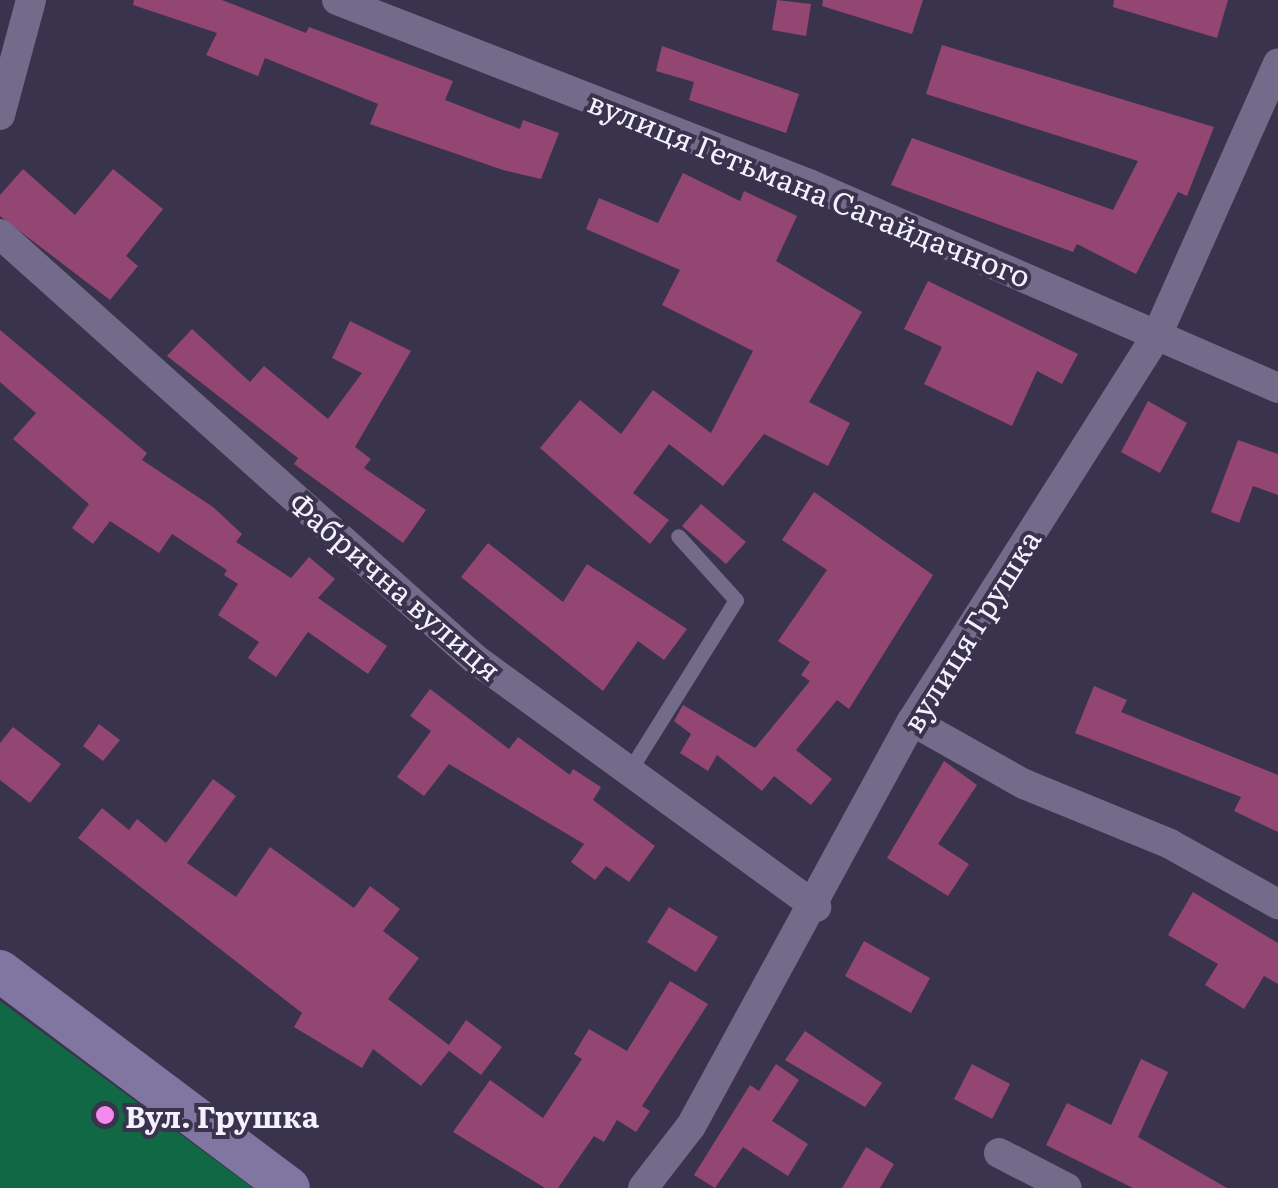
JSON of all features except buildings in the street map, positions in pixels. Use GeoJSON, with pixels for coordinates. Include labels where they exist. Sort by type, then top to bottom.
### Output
{"type":"FeatureCollection","features":[{"type":"Feature","properties":{"kind":"main road"},"geometry":{"type":"LineString","coordinates":[[0,971],[289,1188]]}},
{"type":"Feature","properties":{"kind":"street"},"geometry":{"type":"LineString","coordinates":[[0,116],[31,0]]}},
{"type":"Feature","properties":{"kind":"street","name":"вулиця Гетьмана Сагайдачного"},"geometry":{"type":"LineString","coordinates":[[337,0],[808,184],[1278,388]]}},
{"type":"Feature","properties":{"kind":"street","name":"вулиця Грушка"},"geometry":{"type":"LineString","coordinates":[[644,1188],[691,1126],[816,906],[912,720],[1158,333],[1278,63]]}},
{"type":"Feature","properties":{"kind":"street","name":"Фабрична вулиця"},"geometry":{"type":"LineString","coordinates":[[0,234],[475,658],[816,906]]}},
{"type":"Feature","properties":{"kind":"street"},"geometry":{"type":"LineString","coordinates":[[912,720],[1024,784],[1170,844],[1278,904]]}},
{"type":"Feature","properties":{"kind":"street"},"geometry":{"type":"LineString","coordinates":[[999,1154],[1066,1188]]}},
{"type":"Feature","properties":{"kind":"lane"},"geometry":{"type":"LineString","coordinates":[[631,768],[736,600],[678,536]]}},
{"type":"Feature","properties":{"kind":"green space"},"geometry":{"type":"Polygon","coordinates":[[[0,1001],[253,1188],[0,1188],[0,1001]]]}},
{"type":"Feature","properties":{"kind":"place","name":"Вул. Грушка"},"geometry":{"type":"Point","coordinates":[105,1115]}}]}
